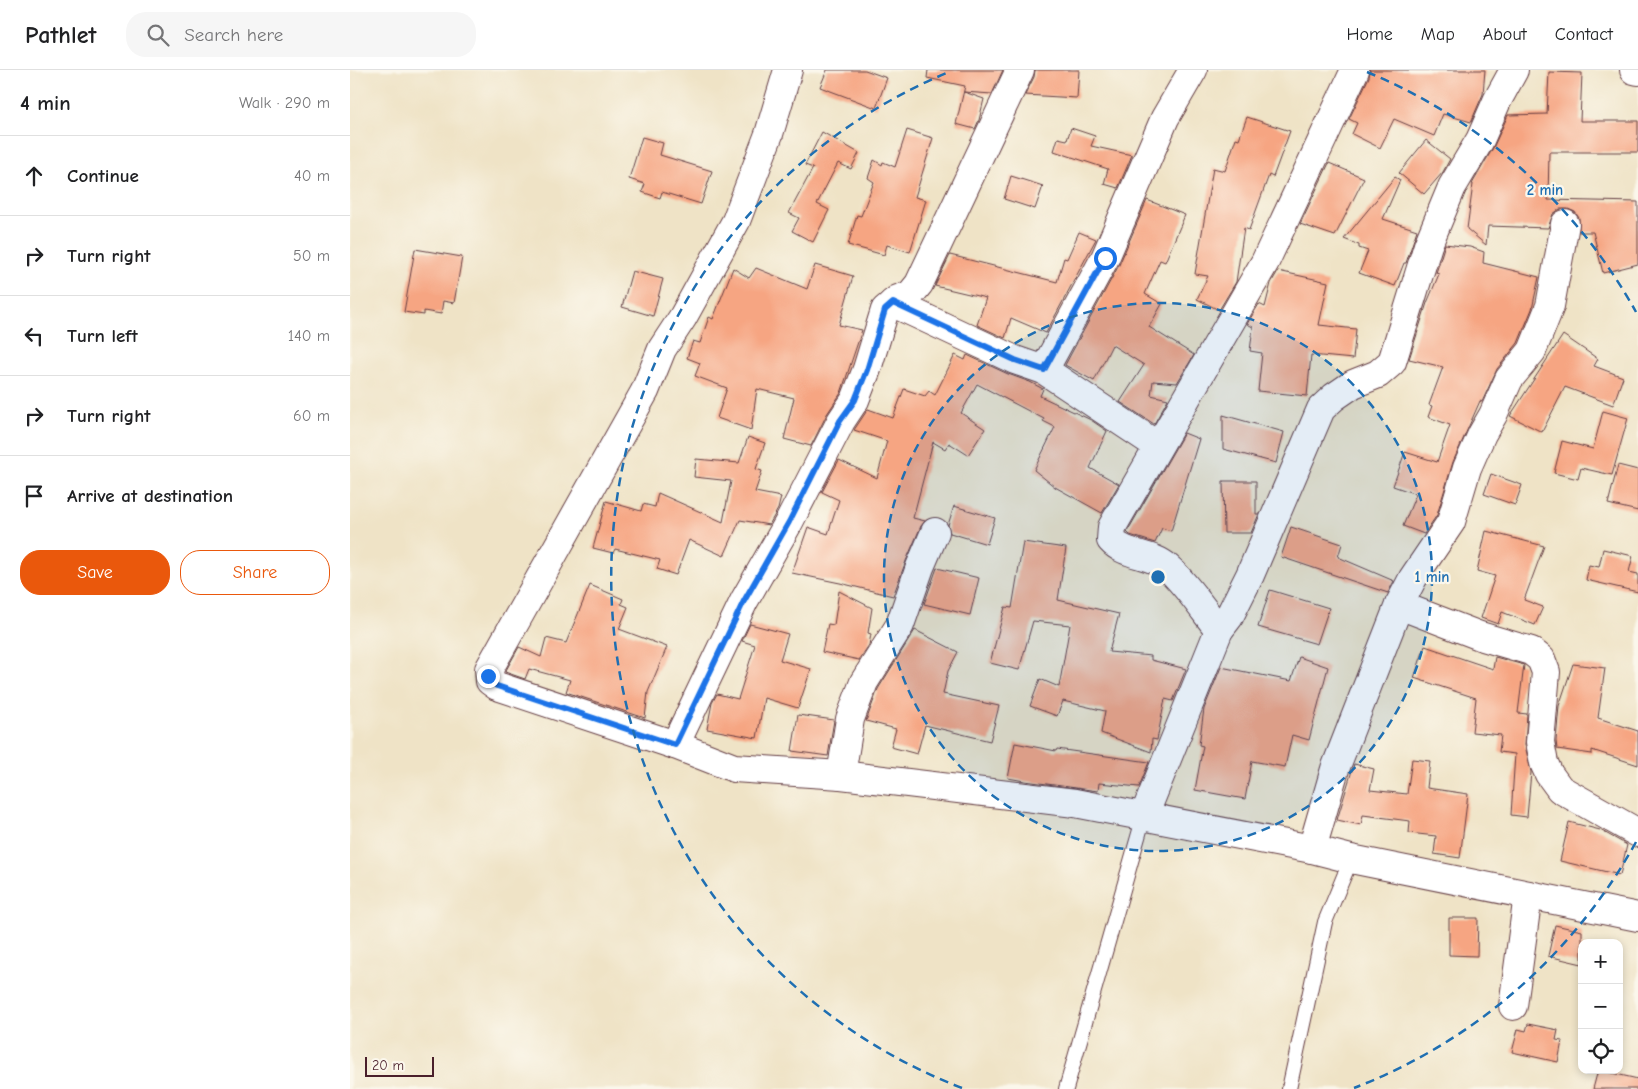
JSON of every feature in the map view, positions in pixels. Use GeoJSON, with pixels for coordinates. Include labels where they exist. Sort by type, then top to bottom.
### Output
{"type":"FeatureCollection","features":[{"type":"Feature","properties":{"kind":"street"},"geometry":{"type":"LineString","coordinates":[[788,70],[769,134],[736,222],[683,317],[662,349],[645,391],[601,466],[489,669],[490,681],[497,686],[675,745],[734,768],[841,775],[1075,803],[1312,849],[1351,859],[1528,895],[1636,911]]}},
{"type":"Feature","properties":{"kind":"street"},"geometry":{"type":"LineString","coordinates":[[675,745],[744,601],[789,522],[840,421],[855,400],[867,370],[885,310],[898,299],[910,294],[919,284],[1020,70]]}},
{"type":"Feature","properties":{"kind":"street"},"geometry":{"type":"LineString","coordinates":[[1044,370],[1105,258],[1165,118],[1193,70]]}},
{"type":"Feature","properties":{"kind":"street"},"geometry":{"type":"LineString","coordinates":[[1219,630],[1166,566],[1153,558],[1117,547],[1111,540],[1112,527],[1264,262],[1355,70]]}},
{"type":"Feature","properties":{"kind":"street"},"geometry":{"type":"LineString","coordinates":[[1144,816],[1219,630],[1229,618],[1250,576],[1322,409],[1334,397],[1353,384],[1378,374],[1392,362],[1428,244],[1452,187],[1480,140],[1497,101],[1514,70]]}},
{"type":"Feature","properties":{"kind":"street"},"geometry":{"type":"LineString","coordinates":[[1312,849],[1335,769],[1399,605],[1413,578],[1451,522],[1467,468],[1482,434],[1493,415],[1509,379],[1532,351],[1550,306],[1565,224]]}},
{"type":"Feature","properties":{"kind":"street"},"geometry":{"type":"LineString","coordinates":[[893,303],[1015,360],[1044,370],[1158,446]]}},
{"type":"Feature","properties":{"kind":"street"},"geometry":{"type":"LineString","coordinates":[[841,775],[850,719],[864,682],[900,625],[920,567],[935,532]]}},
{"type":"Feature","properties":{"kind":"street"},"geometry":{"type":"LineString","coordinates":[[1399,605],[1480,636],[1531,651],[1541,659],[1546,672],[1540,742],[1548,774],[1560,789],[1638,833]]}},
{"type":"Feature","properties":{"kind":"street"},"geometry":{"type":"LineString","coordinates":[[1512,1006],[1528,895]]}},
{"type":"Feature","properties":{"kind":"lane"},"geometry":{"type":"LineString","coordinates":[[1066,1089],[1144,816]]}},
{"type":"Feature","properties":{"kind":"lane"},"geometry":{"type":"LineString","coordinates":[[1289,1089],[1325,922],[1351,859]]}},
{"type":"Feature","properties":{"kind":"building"},"geometry":{"type":"Polygon","coordinates":[[[827,70],[865,70],[887,78],[876,108],[820,87],[827,70]]]}},
{"type":"Feature","properties":{"kind":"building"},"geometry":{"type":"Polygon","coordinates":[[[928,70],[1003,70],[992,94],[964,92],[984,99],[975,129],[956,124],[965,86],[927,78],[928,70]]]}},
{"type":"Feature","properties":{"kind":"building"},"geometry":{"type":"Polygon","coordinates":[[[1035,70],[1079,70],[1077,98],[1025,95],[1034,77],[1035,70]]]}},
{"type":"Feature","properties":{"kind":"building"},"geometry":{"type":"Polygon","coordinates":[[[1370,70],[1485,70],[1483,94],[1471,122],[1443,114],[1434,136],[1394,119],[1380,148],[1352,134],[1357,123],[1349,119],[1369,77],[1370,70]]]}},
{"type":"Feature","properties":{"kind":"building"},"geometry":{"type":"Polygon","coordinates":[[[1549,72],[1582,73],[1580,121],[1638,121],[1638,152],[1549,152],[1548,200],[1638,202],[1638,264],[1603,273],[1593,232],[1579,232],[1579,218],[1575,212],[1568,209],[1560,209],[1553,214],[1548,228],[1488,226],[1486,245],[1467,229],[1472,184],[1493,148],[1508,115],[1547,114],[1549,72]]]}},
{"type":"Feature","properties":{"kind":"building"},"geometry":{"type":"Polygon","coordinates":[[[1247,117],[1290,131],[1273,177],[1269,175],[1249,230],[1244,228],[1236,282],[1219,310],[1197,299],[1208,276],[1195,274],[1213,168],[1225,171],[1236,138],[1239,139],[1247,117]]]}},
{"type":"Feature","properties":{"kind":"building"},"geometry":{"type":"Polygon","coordinates":[[[1071,128],[1095,136],[1091,146],[1132,155],[1118,188],[1104,184],[1108,169],[1054,151],[1058,138],[1067,140],[1071,128]]]}},
{"type":"Feature","properties":{"kind":"building"},"geometry":{"type":"Polygon","coordinates":[[[907,130],[933,138],[915,197],[926,200],[910,252],[887,245],[884,255],[848,245],[857,215],[861,216],[874,182],[868,178],[874,160],[882,165],[883,162],[895,167],[907,130]]]}},
{"type":"Feature","properties":{"kind":"building"},"geometry":{"type":"Polygon","coordinates":[[[822,132],[859,153],[851,169],[838,163],[817,204],[829,210],[813,242],[792,231],[799,218],[789,213],[813,168],[805,165],[822,132]]]}},
{"type":"Feature","properties":{"kind":"building"},"geometry":{"type":"Polygon","coordinates":[[[642,137],[663,143],[660,155],[712,171],[701,204],[662,192],[660,198],[642,192],[645,184],[629,179],[642,137]]]}},
{"type":"Feature","properties":{"kind":"building"},"geometry":{"type":"Polygon","coordinates":[[[1426,140],[1450,159],[1443,172],[1424,194],[1399,173],[1426,140]]]}},
{"type":"Feature","properties":{"kind":"building"},"geometry":{"type":"Polygon","coordinates":[[[1329,163],[1364,178],[1335,236],[1300,224],[1329,163]]]}},
{"type":"Feature","properties":{"kind":"building"},"geometry":{"type":"Polygon","coordinates":[[[1011,176],[1043,186],[1035,209],[1004,199],[1011,176]]]}},
{"type":"Feature","properties":{"kind":"building"},"geometry":{"type":"Polygon","coordinates":[[[1395,177],[1400,180],[1383,219],[1417,230],[1406,263],[1404,263],[1395,286],[1359,273],[1368,251],[1344,239],[1395,177]]]}},
{"type":"Feature","properties":{"kind":"building"},"geometry":{"type":"Polygon","coordinates":[[[1147,200],[1185,215],[1165,262],[1160,260],[1145,294],[1162,304],[1149,327],[1194,355],[1177,383],[1153,381],[1151,395],[1168,399],[1154,424],[1120,402],[1144,365],[1112,345],[1094,381],[1065,365],[1119,265],[1147,200]]]}},
{"type":"Feature","properties":{"kind":"building"},"geometry":{"type":"Polygon","coordinates":[[[1079,232],[1096,239],[1046,333],[1011,318],[1005,338],[977,325],[986,298],[935,286],[950,255],[1057,282],[1064,258],[1067,259],[1079,232]]]}},
{"type":"Feature","properties":{"kind":"building"},"geometry":{"type":"Polygon","coordinates":[[[1445,244],[1470,247],[1484,252],[1483,263],[1539,277],[1532,309],[1518,343],[1497,369],[1482,402],[1480,401],[1453,462],[1437,515],[1424,534],[1403,526],[1416,494],[1393,486],[1405,452],[1437,462],[1450,425],[1428,417],[1432,406],[1429,405],[1443,367],[1409,359],[1427,303],[1439,274],[1436,273],[1445,244]]]}},
{"type":"Feature","properties":{"kind":"building"},"geometry":{"type":"Polygon","coordinates":[[[415,249],[462,257],[454,303],[443,301],[441,314],[424,311],[424,315],[404,312],[415,249]]]}},
{"type":"Feature","properties":{"kind":"building"},"geometry":{"type":"Polygon","coordinates":[[[815,265],[853,276],[839,325],[862,330],[841,393],[827,414],[811,446],[784,439],[794,398],[757,389],[751,430],[717,418],[727,388],[695,376],[700,363],[687,358],[693,341],[700,343],[709,317],[713,319],[733,268],[749,278],[756,268],[807,289],[815,265]]]}},
{"type":"Feature","properties":{"kind":"building"},"geometry":{"type":"Polygon","coordinates":[[[632,271],[663,279],[653,316],[622,307],[632,271]]]}},
{"type":"Feature","properties":{"kind":"building"},"geometry":{"type":"Polygon","coordinates":[[[1278,271],[1328,282],[1319,325],[1356,329],[1353,359],[1311,355],[1307,396],[1258,391],[1262,353],[1250,351],[1253,327],[1247,324],[1259,304],[1265,307],[1271,283],[1278,271]]]}},
{"type":"Feature","properties":{"kind":"building"},"geometry":{"type":"Polygon","coordinates":[[[1563,335],[1598,359],[1594,366],[1623,377],[1613,405],[1565,387],[1542,432],[1510,416],[1563,335]]]}},
{"type":"Feature","properties":{"kind":"building"},"geometry":{"type":"Polygon","coordinates":[[[955,355],[965,360],[967,355],[1030,382],[1043,389],[1040,396],[1091,420],[1107,431],[1090,468],[1119,484],[1102,513],[1055,487],[1034,470],[1055,427],[1043,421],[1044,419],[977,384],[961,413],[985,429],[968,455],[949,443],[945,449],[933,442],[913,518],[925,521],[906,561],[893,596],[792,573],[808,527],[828,534],[839,500],[822,492],[839,460],[877,478],[887,441],[854,430],[868,409],[893,418],[904,389],[925,396],[929,391],[935,395],[955,355]]]}},
{"type":"Feature","properties":{"kind":"building"},"geometry":{"type":"Polygon","coordinates":[[[1603,411],[1628,418],[1612,475],[1581,468],[1578,479],[1554,473],[1562,441],[1593,449],[1603,411]]]}},
{"type":"Feature","properties":{"kind":"building"},"geometry":{"type":"Polygon","coordinates":[[[1223,415],[1284,432],[1276,463],[1223,449],[1223,415]]]}},
{"type":"Feature","properties":{"kind":"building"},"geometry":{"type":"Polygon","coordinates":[[[1184,433],[1199,439],[1171,531],[1162,528],[1155,543],[1130,535],[1127,532],[1184,433]]]}},
{"type":"Feature","properties":{"kind":"building"},"geometry":{"type":"Polygon","coordinates":[[[748,437],[765,443],[756,469],[762,471],[755,492],[781,497],[778,509],[769,525],[740,520],[724,556],[689,540],[676,575],[657,569],[660,560],[615,549],[613,553],[593,548],[606,501],[641,511],[643,504],[655,507],[658,493],[723,522],[731,481],[694,477],[696,459],[739,463],[748,437]]]}},
{"type":"Feature","properties":{"kind":"building"},"geometry":{"type":"Polygon","coordinates":[[[1618,465],[1638,470],[1638,511],[1608,504],[1618,465]]]}},
{"type":"Feature","properties":{"kind":"building"},"geometry":{"type":"Polygon","coordinates":[[[1491,474],[1522,485],[1515,505],[1484,494],[1491,474]]]}},
{"type":"Feature","properties":{"kind":"building"},"geometry":{"type":"Polygon","coordinates":[[[1223,481],[1256,481],[1256,514],[1259,514],[1251,533],[1224,533],[1223,481]]]}},
{"type":"Feature","properties":{"kind":"building"},"geometry":{"type":"Polygon","coordinates":[[[954,506],[995,518],[987,544],[950,533],[948,525],[954,506]]]}},
{"type":"Feature","properties":{"kind":"building"},"geometry":{"type":"Polygon","coordinates":[[[1291,527],[1342,544],[1338,557],[1394,581],[1388,593],[1281,557],[1291,527]]]}},
{"type":"Feature","properties":{"kind":"building"},"geometry":{"type":"Polygon","coordinates":[[[1486,531],[1544,546],[1524,600],[1543,607],[1535,625],[1502,612],[1498,624],[1481,618],[1495,576],[1477,571],[1486,531]]]}},
{"type":"Feature","properties":{"kind":"building"},"geometry":{"type":"Polygon","coordinates":[[[1023,542],[1066,548],[1058,600],[1119,614],[1109,652],[1151,656],[1151,660],[1186,669],[1173,701],[1165,699],[1157,740],[1152,739],[1151,752],[1101,733],[1105,711],[1063,701],[1057,716],[1030,706],[1040,679],[1059,687],[1070,625],[1033,621],[1019,670],[990,663],[1005,607],[1012,608],[1023,542]]]}},
{"type":"Feature","properties":{"kind":"building"},"geometry":{"type":"Polygon","coordinates":[[[1603,549],[1633,556],[1629,572],[1638,574],[1638,592],[1586,580],[1589,565],[1599,567],[1603,549]]]}},
{"type":"Feature","properties":{"kind":"building"},"geometry":{"type":"Polygon","coordinates":[[[937,568],[979,578],[970,615],[924,604],[937,568]]]}},
{"type":"Feature","properties":{"kind":"building"},"geometry":{"type":"Polygon","coordinates":[[[590,585],[623,599],[621,604],[628,607],[619,629],[667,647],[648,692],[645,718],[566,692],[570,680],[529,669],[525,679],[505,672],[519,647],[541,657],[546,638],[566,643],[590,585]]]}},
{"type":"Feature","properties":{"kind":"building"},"geometry":{"type":"Polygon","coordinates":[[[1270,590],[1329,608],[1317,644],[1258,627],[1270,590]]]}},
{"type":"Feature","properties":{"kind":"building"},"geometry":{"type":"Polygon","coordinates":[[[839,591],[872,608],[868,633],[871,634],[869,645],[859,660],[822,652],[828,624],[834,625],[839,591]]]}},
{"type":"Feature","properties":{"kind":"building"},"geometry":{"type":"Polygon","coordinates":[[[750,624],[788,634],[780,660],[811,669],[798,708],[764,698],[757,738],[707,729],[712,703],[717,694],[738,699],[755,645],[742,641],[750,624]]]}},
{"type":"Feature","properties":{"kind":"building"},"geometry":{"type":"Polygon","coordinates":[[[915,630],[958,652],[948,671],[943,694],[999,706],[990,741],[925,725],[917,754],[891,747],[896,729],[866,721],[878,689],[915,630]]]}},
{"type":"Feature","properties":{"kind":"building"},"geometry":{"type":"Polygon","coordinates":[[[1425,646],[1493,669],[1495,657],[1524,665],[1518,713],[1527,714],[1525,745],[1531,772],[1527,817],[1511,815],[1515,754],[1499,752],[1501,735],[1472,732],[1476,698],[1414,678],[1425,646]]]}},
{"type":"Feature","properties":{"kind":"building"},"geometry":{"type":"Polygon","coordinates":[[[1299,657],[1328,667],[1309,740],[1292,735],[1285,767],[1252,761],[1245,799],[1195,790],[1203,746],[1199,745],[1204,709],[1221,667],[1291,681],[1299,657]]]}},
{"type":"Feature","properties":{"kind":"building"},"geometry":{"type":"Polygon","coordinates":[[[1573,664],[1605,668],[1598,718],[1638,731],[1638,765],[1592,750],[1592,754],[1557,749],[1559,706],[1573,664]]]}},
{"type":"Feature","properties":{"kind":"building"},"geometry":{"type":"Polygon","coordinates":[[[798,715],[834,720],[828,756],[792,751],[798,715]]]}},
{"type":"Feature","properties":{"kind":"building"},"geometry":{"type":"Polygon","coordinates":[[[1015,743],[1056,751],[1057,749],[1149,762],[1139,787],[1099,783],[1098,791],[1025,781],[1008,778],[1015,743]]]}},
{"type":"Feature","properties":{"kind":"building"},"geometry":{"type":"Polygon","coordinates":[[[1412,759],[1430,761],[1427,788],[1468,794],[1460,858],[1434,854],[1436,836],[1409,833],[1410,821],[1363,815],[1361,825],[1337,820],[1354,764],[1374,769],[1370,790],[1407,794],[1412,759]]]}},
{"type":"Feature","properties":{"kind":"building"},"geometry":{"type":"Polygon","coordinates":[[[1569,822],[1600,830],[1627,845],[1620,875],[1560,861],[1569,822]]]}},
{"type":"Feature","properties":{"kind":"building"},"geometry":{"type":"Polygon","coordinates":[[[1449,918],[1478,918],[1477,956],[1449,955],[1449,918]]]}},
{"type":"Feature","properties":{"kind":"building"},"geometry":{"type":"Polygon","coordinates":[[[1555,925],[1582,931],[1582,939],[1578,939],[1578,963],[1548,956],[1555,925]]]}},
{"type":"Feature","properties":{"kind":"building"},"geometry":{"type":"Polygon","coordinates":[[[1528,1024],[1558,1030],[1556,1040],[1562,1041],[1558,1062],[1512,1052],[1518,1029],[1526,1031],[1528,1024]]]}},
{"type":"Feature","properties":{"kind":"building"},"geometry":{"type":"Polygon","coordinates":[[[1597,1074],[1616,1074],[1638,1079],[1638,1089],[1593,1089],[1597,1074]]]}},
{"type":"Feature","properties":{"kind":"route"},"geometry":{"type":"LineString","coordinates":[[488,676],[490,681],[497,686],[675,745],[744,601],[789,522],[840,421],[855,400],[867,370],[885,310],[893,303],[1015,360],[1044,370],[1105,258]]}}]}
